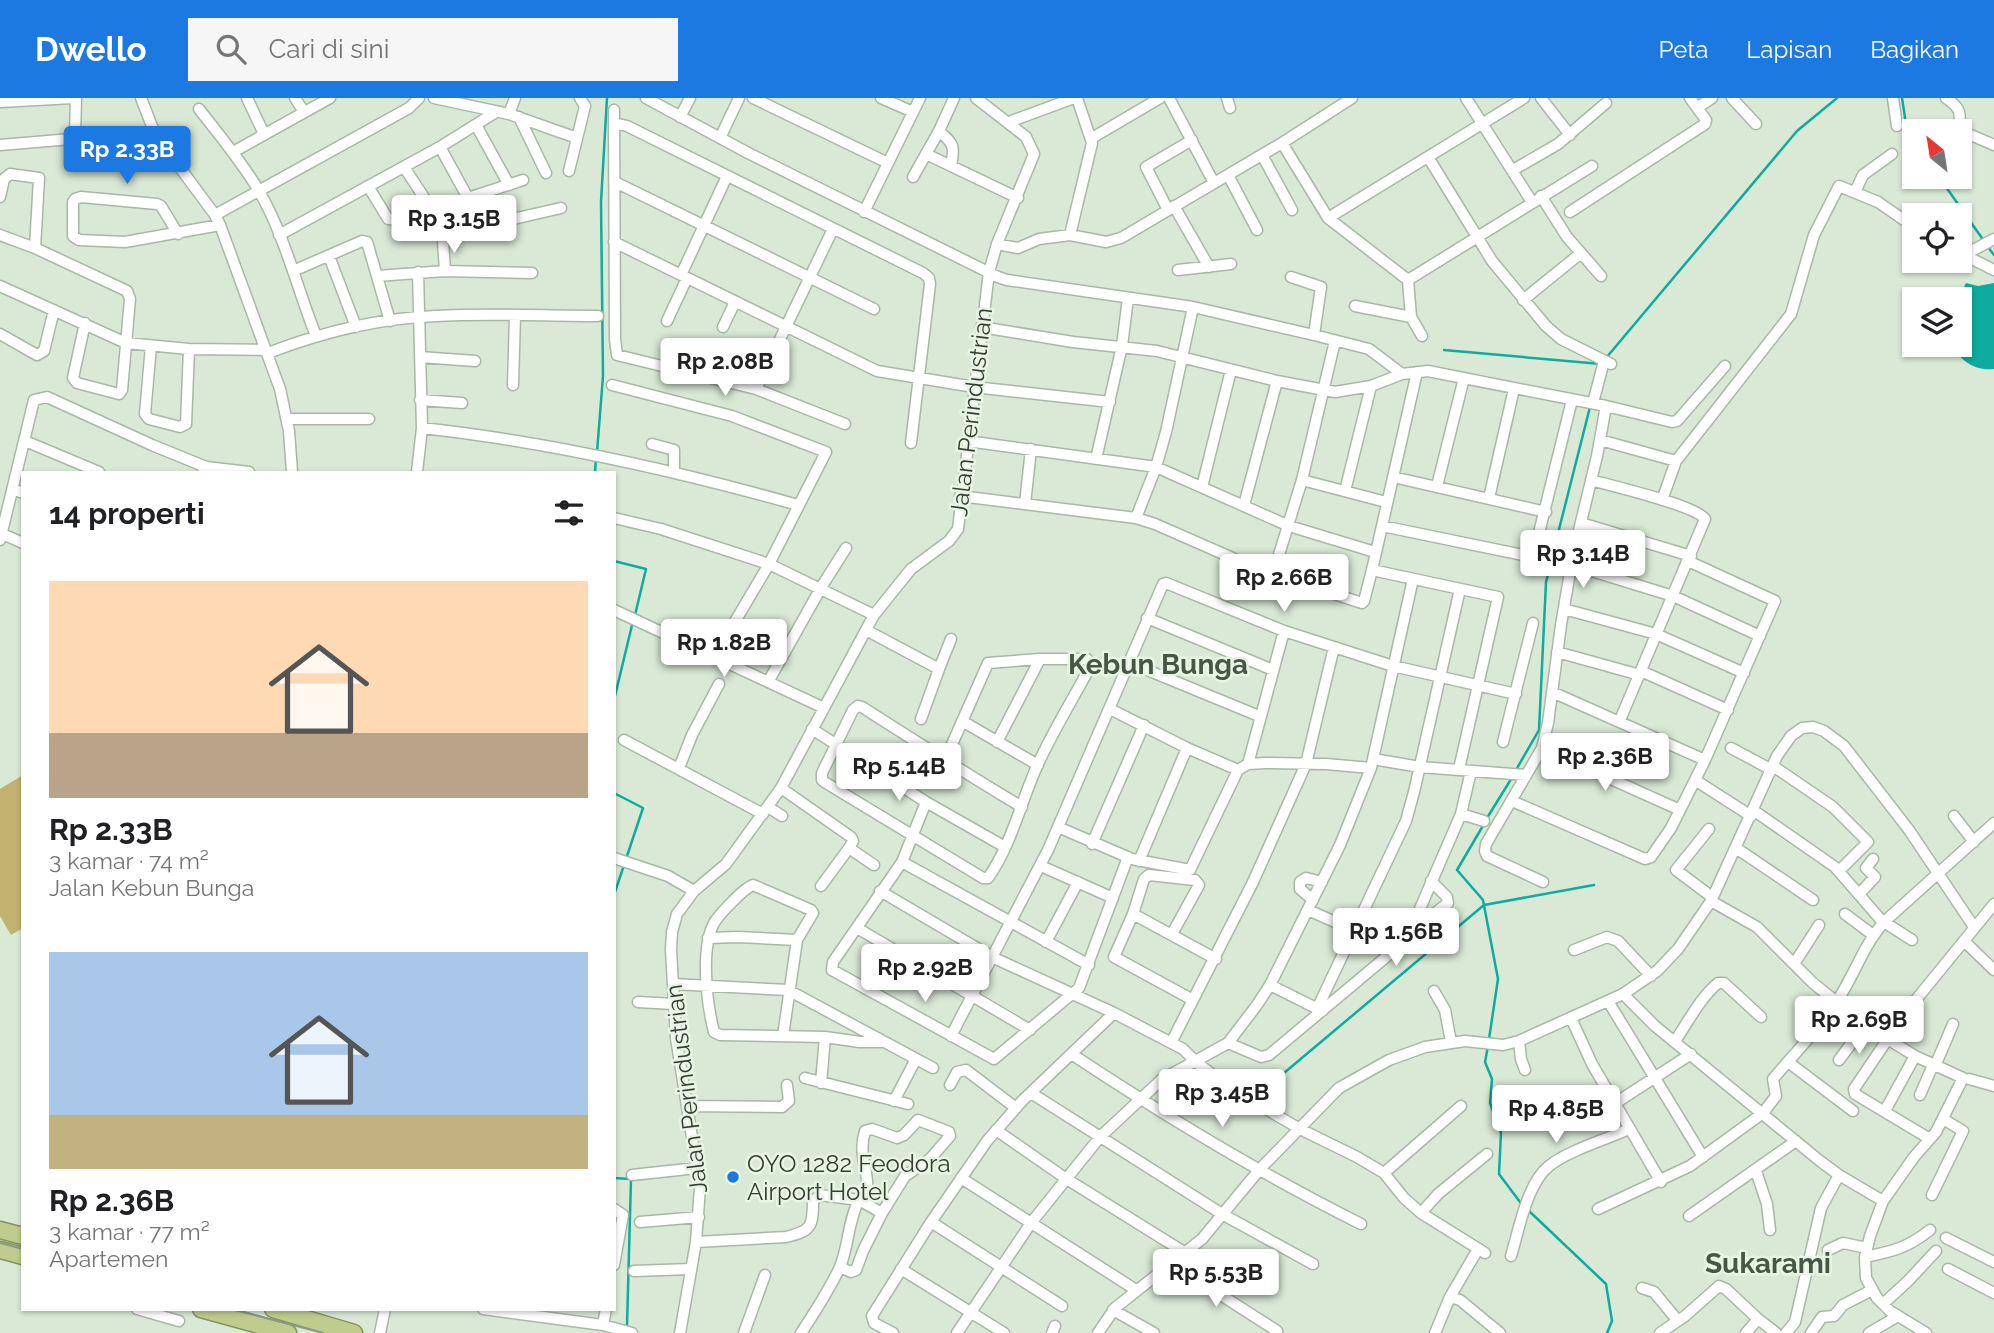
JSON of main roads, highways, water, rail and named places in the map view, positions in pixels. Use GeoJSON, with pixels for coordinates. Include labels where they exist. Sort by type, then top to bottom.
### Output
{"type":"FeatureCollection","features":[{"type":"Feature","properties":{"kind":"highway"},"geometry":{"type":"LineString","coordinates":[[0,1230],[21,1236]]}},
{"type":"Feature","properties":{"kind":"highway"},"geometry":{"type":"LineString","coordinates":[[0,1239],[21,1244]]}},
{"type":"Feature","properties":{"kind":"highway"},"geometry":{"type":"LineString","coordinates":[[0,1250],[21,1255]]}},
{"type":"Feature","properties":{"kind":"highway"},"geometry":{"type":"LineString","coordinates":[[0,1257],[21,1262]]}},
{"type":"Feature","properties":{"kind":"highway"},"geometry":{"type":"LineString","coordinates":[[208,1311],[288,1333]]}},
{"type":"Feature","properties":{"kind":"highway"},"geometry":{"type":"LineString","coordinates":[[280,1311],[355,1333]]}},
{"type":"Feature","properties":{"kind":"water"},"geometry":{"type":"Polygon","coordinates":[[[1966,283],[1978,286],[1994,283],[1994,369],[1969,364],[1961,357],[1972,357],[1972,287],[1964,287],[1966,283]]]}},
{"type":"Feature","properties":{"kind":"waterway"},"geometry":{"type":"LineString","coordinates":[[597,452],[603,376],[601,202],[607,98]]}},
{"type":"Feature","properties":{"kind":"waterway"},"geometry":{"type":"LineString","coordinates":[[1606,358],[1797,131],[1837,98]]}},
{"type":"Feature","properties":{"kind":"waterway"},"geometry":{"type":"LineString","coordinates":[[1902,98],[1905,119]]}},
{"type":"Feature","properties":{"kind":"waterway"},"geometry":{"type":"LineString","coordinates":[[1947,189],[1984,241]]}},
{"type":"Feature","properties":{"kind":"waterway"},"geometry":{"type":"LineString","coordinates":[[1988,247],[1994,255]]}},
{"type":"Feature","properties":{"kind":"waterway"},"geometry":{"type":"LineString","coordinates":[[1444,350],[1601,364]]}},
{"type":"Feature","properties":{"kind":"waterway"},"geometry":{"type":"LineString","coordinates":[[1552,557],[1590,407]]}},
{"type":"Feature","properties":{"kind":"waterway"},"geometry":{"type":"LineString","coordinates":[[595,471],[596,458]]}},
{"type":"Feature","properties":{"kind":"waterway"},"geometry":{"type":"LineString","coordinates":[[616,562],[646,569],[635,615]]}},
{"type":"Feature","properties":{"kind":"waterway"},"geometry":{"type":"LineString","coordinates":[[1516,770],[1539,730],[1546,582],[1551,563]]}},
{"type":"Feature","properties":{"kind":"waterway"},"geometry":{"type":"LineString","coordinates":[[616,692],[633,621]]}},
{"type":"Feature","properties":{"kind":"waterway"},"geometry":{"type":"LineString","coordinates":[[1487,818],[1513,776]]}},
{"type":"Feature","properties":{"kind":"waterway"},"geometry":{"type":"LineString","coordinates":[[616,794],[643,808],[626,859]]}},
{"type":"Feature","properties":{"kind":"waterway"},"geometry":{"type":"LineString","coordinates":[[1484,824],[1457,870],[1483,900],[1498,979],[1489,1039]]}},
{"type":"Feature","properties":{"kind":"waterway"},"geometry":{"type":"LineString","coordinates":[[616,889],[624,865]]}},
{"type":"Feature","properties":{"kind":"waterway"},"geometry":{"type":"LineString","coordinates":[[1284,1073],[1484,905],[1594,885]]}},
{"type":"Feature","properties":{"kind":"waterway"},"geometry":{"type":"LineString","coordinates":[[1488,1046],[1485,1062],[1492,1079],[1490,1103],[1501,1133],[1499,1174],[1523,1206]]}},
{"type":"Feature","properties":{"kind":"waterway"},"geometry":{"type":"LineString","coordinates":[[616,1178],[631,1179],[627,1326]]}},
{"type":"Feature","properties":{"kind":"waterway"},"geometry":{"type":"LineString","coordinates":[[1528,1210],[1606,1284],[1612,1321],[1607,1333]]}},
{"type":"Feature","properties":{"kind":"tram line"},"geometry":{"type":"LineString","coordinates":[[0,1243],[21,1248]]}},
{"type":"Feature","properties":{"kind":"tram line"},"geometry":{"type":"LineString","coordinates":[[239,1311],[323,1333]]}},
{"type":"Feature","properties":{"kind":"place","name":"OYO 1282 Feodora Airport Hotel"},"geometry":{"type":"Point","coordinates":[733,1177]}},
{"type":"Feature","properties":{"kind":"district","name":"Kebun Bunga"},"geometry":{"type":"Point","coordinates":[1158,664]}},
{"type":"Feature","properties":{"kind":"district","name":"Sukarami"},"geometry":{"type":"Point","coordinates":[1768,1263]}}]}
